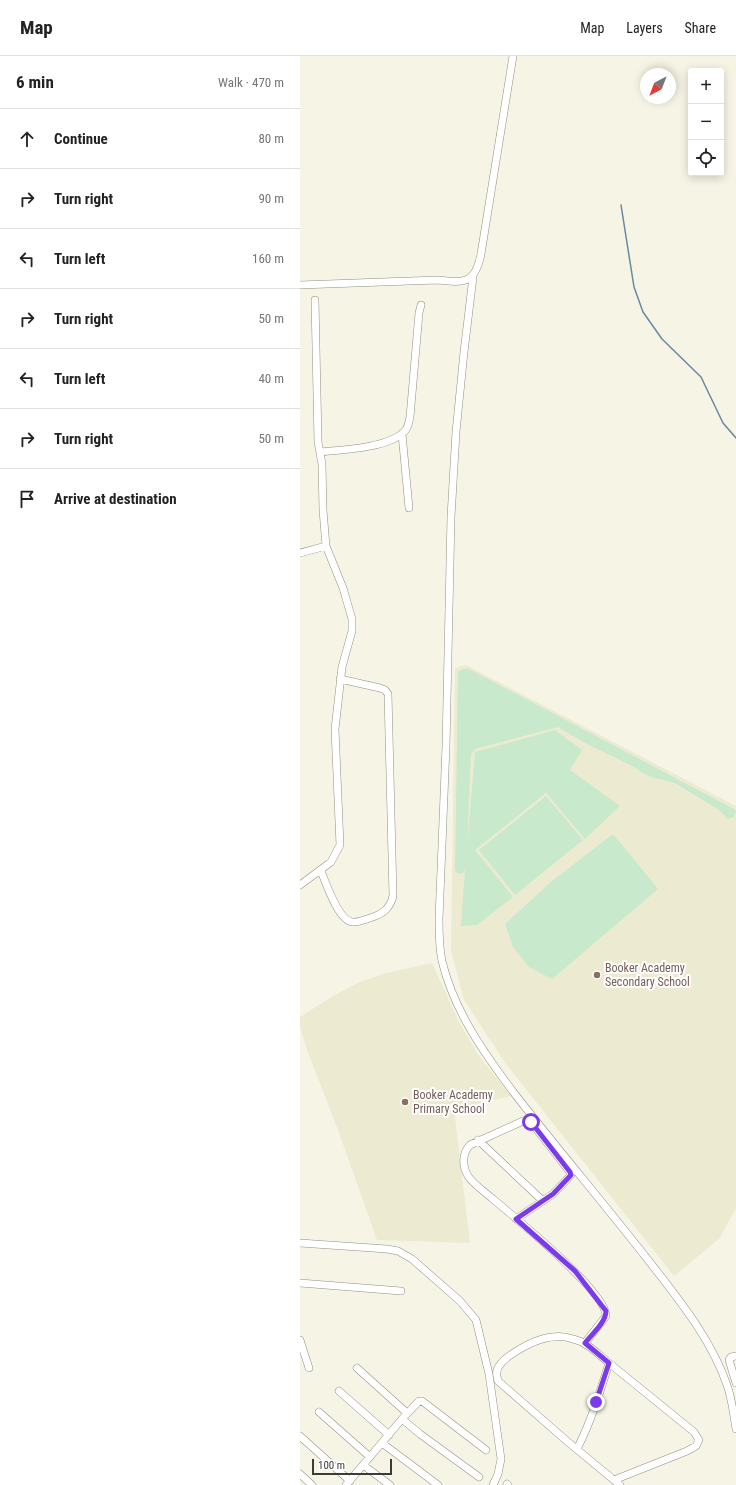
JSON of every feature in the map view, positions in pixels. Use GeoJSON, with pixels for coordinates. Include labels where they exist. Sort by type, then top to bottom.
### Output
{"type":"FeatureCollection","features":[{"type":"Feature","properties":{"kind":"street"},"geometry":{"type":"LineString","coordinates":[[513,56],[479,266],[473,277],[457,425],[451,517],[446,738],[439,944],[448,981],[465,1021],[489,1058],[526,1109],[611,1212],[693,1320],[712,1351],[728,1388],[736,1429]]}},
{"type":"Feature","properties":{"kind":"street"},"geometry":{"type":"LineString","coordinates":[[300,285],[438,280],[459,282],[473,277]]}},
{"type":"Feature","properties":{"kind":"street"},"geometry":{"type":"LineString","coordinates":[[300,885],[321,871],[331,862],[337,854],[341,838],[336,728],[340,679],[352,631],[352,619],[343,588],[326,546],[323,510],[322,464],[318,442],[315,300]]}},
{"type":"Feature","properties":{"kind":"street"},"geometry":{"type":"LineString","coordinates":[[320,452],[374,446],[402,434],[406,430],[410,417],[421,305]]}},
{"type":"Feature","properties":{"kind":"street"},"geometry":{"type":"LineString","coordinates":[[402,434],[409,508]]}},
{"type":"Feature","properties":{"kind":"street"},"geometry":{"type":"LineString","coordinates":[[300,553],[326,546]]}},
{"type":"Feature","properties":{"kind":"street"},"geometry":{"type":"LineString","coordinates":[[321,871],[339,911],[348,921],[354,923],[379,915],[384,912],[392,902],[394,896],[388,694],[380,688],[340,679]]}},
{"type":"Feature","properties":{"kind":"street"},"geometry":{"type":"LineString","coordinates":[[516,1219],[559,1189],[571,1174],[528,1120],[478,1140],[465,1149],[464,1164],[469,1177],[516,1219],[575,1271],[604,1307],[606,1316],[585,1343]]}},
{"type":"Feature","properties":{"kind":"street"},"geometry":{"type":"LineString","coordinates":[[478,1140],[543,1201]]}},
{"type":"Feature","properties":{"kind":"street"},"geometry":{"type":"LineString","coordinates":[[300,1243],[387,1248],[398,1251],[420,1265],[460,1301],[473,1315],[478,1327],[489,1374],[501,1459],[498,1474],[493,1485]]}},
{"type":"Feature","properties":{"kind":"street"},"geometry":{"type":"LineString","coordinates":[[300,1283],[401,1291]]}},
{"type":"Feature","properties":{"kind":"street"},"geometry":{"type":"LineString","coordinates":[[614,1480],[687,1451],[696,1446],[699,1440],[694,1432],[585,1343],[568,1337],[547,1337],[537,1340],[513,1353],[498,1366],[496,1374],[498,1381],[502,1386],[577,1449],[614,1480],[620,1485]]}},
{"type":"Feature","properties":{"kind":"street"},"geometry":{"type":"LineString","coordinates":[[300,1340],[308,1368]]}},
{"type":"Feature","properties":{"kind":"street"},"geometry":{"type":"LineString","coordinates":[[736,1356],[731,1357],[730,1360],[736,1383]]}},
{"type":"Feature","properties":{"kind":"street"},"geometry":{"type":"LineString","coordinates":[[577,1449],[584,1436],[609,1363]]}},
{"type":"Feature","properties":{"kind":"street"},"geometry":{"type":"LineString","coordinates":[[357,1368],[420,1434],[479,1477]]}},
{"type":"Feature","properties":{"kind":"street"},"geometry":{"type":"LineString","coordinates":[[339,1391],[389,1435]]}},
{"type":"Feature","properties":{"kind":"street"},"geometry":{"type":"LineString","coordinates":[[300,1436],[348,1483],[404,1416],[417,1402],[422,1401],[486,1450]]}},
{"type":"Feature","properties":{"kind":"street"},"geometry":{"type":"LineString","coordinates":[[319,1412],[370,1458]]}},
{"type":"Feature","properties":{"kind":"street"},"geometry":{"type":"LineString","coordinates":[[382,1443],[438,1485]]}},
{"type":"Feature","properties":{"kind":"street"},"geometry":{"type":"LineString","coordinates":[[363,1465],[390,1485]]}},
{"type":"Feature","properties":{"kind":"street"},"geometry":{"type":"LineString","coordinates":[[300,1474],[312,1485]]}},
{"type":"Feature","properties":{"kind":"shaded area","name":"Booker Academy Secondary School"},"geometry":{"type":"Polygon","coordinates":[[[466,665],[736,806],[736,1208],[720,1238],[674,1276],[506,1064],[464,1000],[451,951],[455,668],[466,665]]]}},
{"type":"Feature","properties":{"kind":"shaded area","name":"Booker Academy Primary School"},"geometry":{"type":"Polygon","coordinates":[[[432,963],[459,1022],[479,1056],[511,1096],[454,1109],[470,1243],[377,1240],[338,1130],[307,1050],[300,1027],[300,1017],[333,996],[360,982],[386,973],[432,963]]]}},
{"type":"Feature","properties":{"kind":"green space"},"geometry":{"type":"Polygon","coordinates":[[[463,669],[469,669],[734,809],[736,811],[734,817],[728,819],[719,810],[675,783],[651,777],[583,742],[558,727],[475,749],[471,754],[467,848],[475,752],[555,730],[582,750],[570,770],[620,806],[585,839],[546,793],[475,850],[513,897],[477,925],[461,926],[465,869],[462,874],[457,873],[455,870],[458,673],[463,669]]]}},
{"type":"Feature","properties":{"kind":"green space"},"geometry":{"type":"Polygon","coordinates":[[[546,796],[583,840],[515,895],[479,850],[546,796]]]}},
{"type":"Feature","properties":{"kind":"green space"},"geometry":{"type":"Polygon","coordinates":[[[613,834],[658,889],[552,979],[529,967],[513,947],[505,924],[552,881],[613,834]]]}},
{"type":"Feature","properties":{"kind":"waterway"},"geometry":{"type":"LineString","coordinates":[[621,205],[634,287],[643,312],[662,339],[701,377],[723,423],[736,438]]}},
{"type":"Feature","properties":{"kind":"place","name":"Booker Academy Secondary School"},"geometry":{"type":"Point","coordinates":[597,975]}},
{"type":"Feature","properties":{"kind":"place","name":"Booker Academy Primary School"},"geometry":{"type":"Point","coordinates":[405,1102]}},
{"type":"Feature","properties":{"kind":"route"},"geometry":{"type":"LineString","coordinates":[[531,1122],[571,1175],[567,1181],[553,1194],[516,1219],[575,1271],[606,1311],[606,1316],[585,1343],[609,1363],[596,1402]]}}]}
